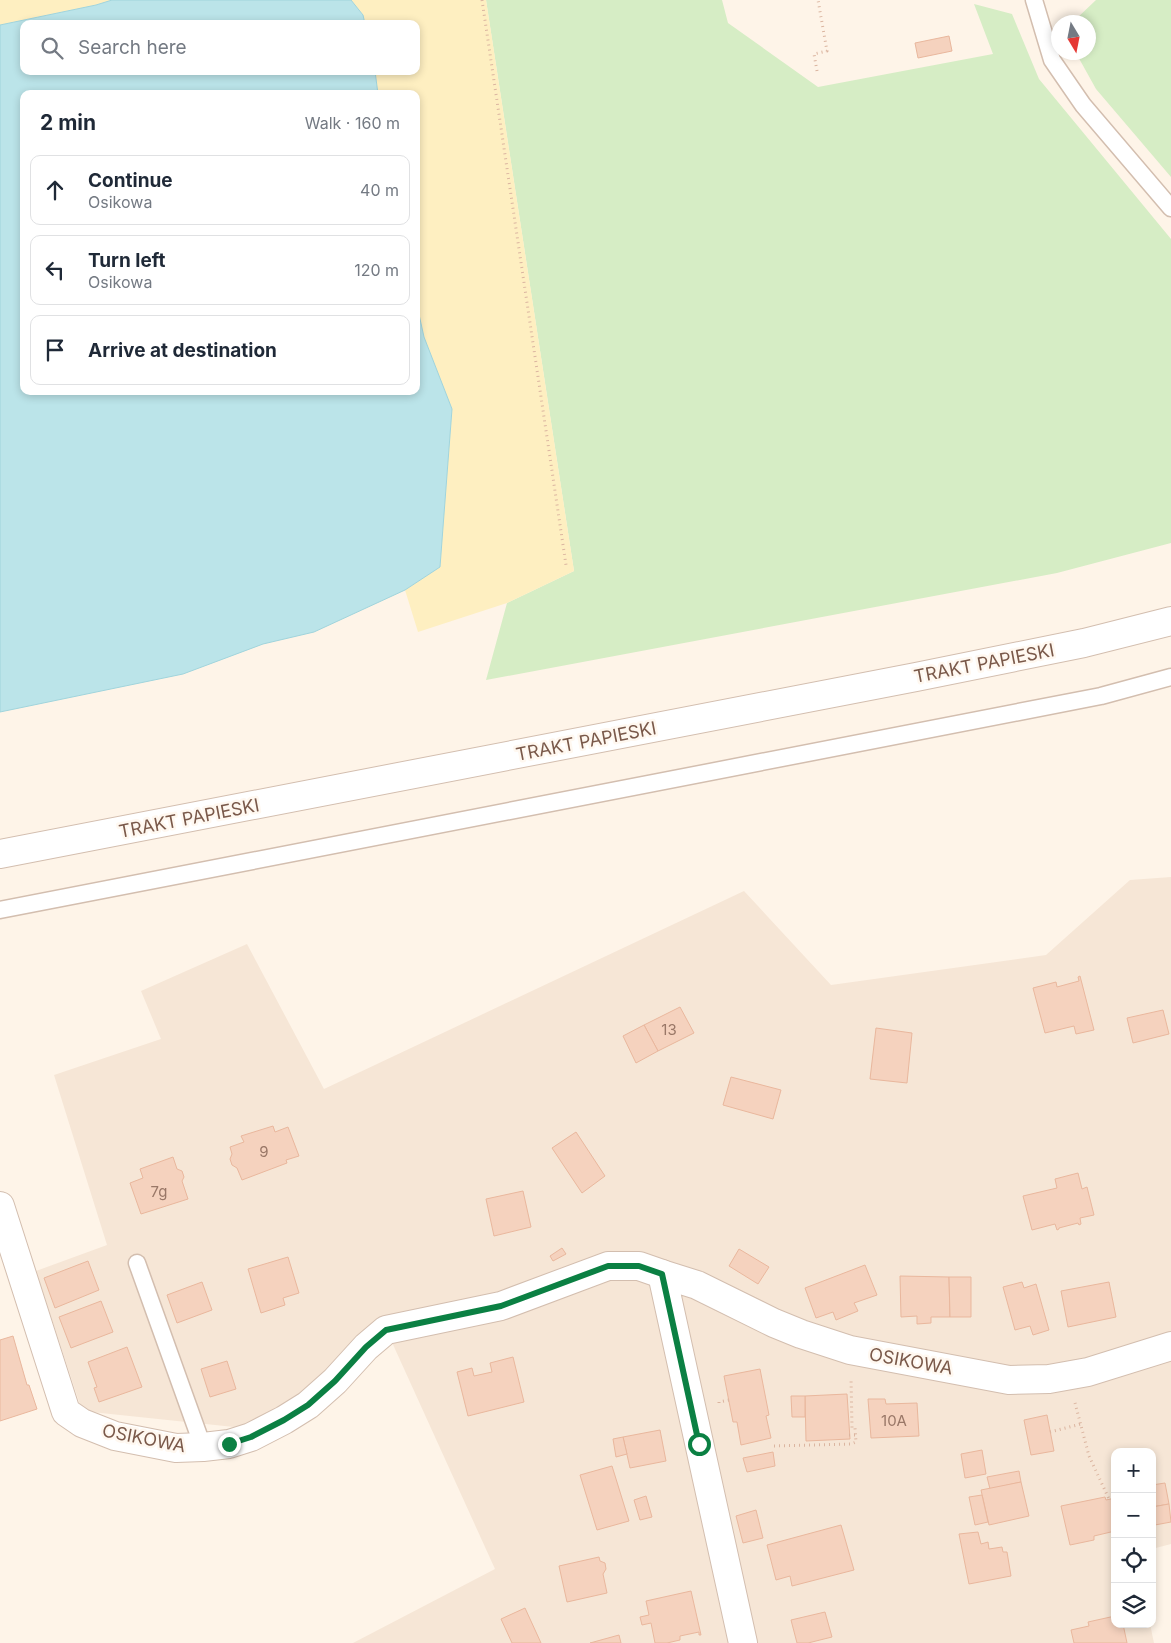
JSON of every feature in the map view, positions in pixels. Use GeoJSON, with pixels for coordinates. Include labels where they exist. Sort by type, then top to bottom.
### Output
{"type":"FeatureCollection","features":[{"type":"Feature","properties":{"kind":"street","name":"TRAKT PAPIESKI"},"geometry":{"type":"LineString","coordinates":[[0,854],[916,677],[1084,643],[1171,621]]}},
{"type":"Feature","properties":{"kind":"street","name":"OSIKOWA"},"geometry":{"type":"LineString","coordinates":[[0,1206],[66,1412],[82,1423],[115,1436],[176,1448],[229,1444],[251,1437],[284,1420],[308,1405],[335,1381],[366,1347],[386,1330],[501,1306],[608,1266],[639,1266],[697,1286],[774,1323],[850,1350],[1009,1380],[1049,1379],[1088,1372],[1171,1346]]}},
{"type":"Feature","properties":{"kind":"street"},"geometry":{"type":"LineString","coordinates":[[662,1274],[743,1643]]}},
{"type":"Feature","properties":{"kind":"lane"},"geometry":{"type":"LineString","coordinates":[[1034,0],[1052,60],[1083,105],[1171,208]]}},
{"type":"Feature","properties":{"kind":"lane"},"geometry":{"type":"LineString","coordinates":[[0,910],[1091,698],[1171,677]]}},
{"type":"Feature","properties":{"kind":"lane"},"geometry":{"type":"LineString","coordinates":[[137,1263],[203,1447]]}},
{"type":"Feature","properties":{"kind":"path"},"geometry":{"type":"LineString","coordinates":[[482,0],[566,565]]}},
{"type":"Feature","properties":{"kind":"path"},"geometry":{"type":"LineString","coordinates":[[817,71],[814,54],[827,51],[818,0]]}},
{"type":"Feature","properties":{"kind":"path"},"geometry":{"type":"LineString","coordinates":[[774,1446],[851,1444],[856,1442],[855,1428],[852,1428],[850,1350]]}},
{"type":"Feature","properties":{"kind":"path"},"geometry":{"type":"LineString","coordinates":[[1069,1375],[1090,1456],[1109,1499]]}},
{"type":"Feature","properties":{"kind":"path"},"geometry":{"type":"LineString","coordinates":[[722,1401],[729,1400]]}},
{"type":"Feature","properties":{"kind":"path"},"geometry":{"type":"LineString","coordinates":[[1050,1432],[1081,1424]]}},
{"type":"Feature","properties":{"kind":"path"},"geometry":{"type":"LineString","coordinates":[[849,1435],[856,1435]]}},
{"type":"Feature","properties":{"kind":"shaded area"},"geometry":{"type":"Polygon","coordinates":[[[1171,877],[1171,1544],[1156,1548],[1156,1448],[1111,1448],[1111,1628],[1151,1628],[1154,1643],[353,1643],[495,1569],[390,1338],[253,1429],[82,1411],[36,1271],[107,1245],[54,1075],[161,1039],[141,991],[247,944],[324,1089],[744,891],[831,985],[1046,955],[1130,880],[1171,877]]]}},
{"type":"Feature","properties":{"kind":"green space"},"geometry":{"type":"Polygon","coordinates":[[[486,0],[722,0],[728,23],[818,87],[993,54],[974,4],[1012,14],[1039,79],[1171,239],[1171,543],[1057,573],[486,680],[507,603],[574,571],[486,0]]]}},
{"type":"Feature","properties":{"kind":"green space"},"geometry":{"type":"Polygon","coordinates":[[[1096,0],[1171,0],[1171,177],[1096,89],[1080,60],[1096,60],[1096,15],[1080,15],[1096,0]]]}},
{"type":"Feature","properties":{"kind":"sand"},"geometry":{"type":"Polygon","coordinates":[[[0,0],[112,0],[96,5],[0,25],[0,0]]]}},
{"type":"Feature","properties":{"kind":"sand"},"geometry":{"type":"Polygon","coordinates":[[[351,0],[486,0],[574,571],[507,603],[418,632],[405,590],[440,567],[452,409],[424,337],[420,319],[420,90],[377,90],[376,75],[420,75],[420,20],[364,20],[363,15],[351,0]]]}},
{"type":"Feature","properties":{"kind":"water"},"geometry":{"type":"Polygon","coordinates":[[[112,0],[351,0],[363,15],[364,20],[24,20],[112,0]]]}},
{"type":"Feature","properties":{"kind":"water"},"geometry":{"type":"Polygon","coordinates":[[[20,21],[20,75],[376,75],[377,90],[20,90],[20,395],[420,395],[420,319],[424,337],[452,409],[440,567],[405,590],[314,632],[263,644],[183,674],[0,712],[0,25],[20,21]]]}},
{"type":"Feature","properties":{"kind":"building"},"geometry":{"type":"Polygon","coordinates":[[[949,36],[952,51],[918,58],[915,43],[949,36]]]}},
{"type":"Feature","properties":{"kind":"building"},"geometry":{"type":"Polygon","coordinates":[[[1080,976],[1094,1030],[1076,1034],[1074,1026],[1045,1033],[1033,988],[1056,982],[1057,987],[1079,981],[1078,977],[1080,976]]]}},
{"type":"Feature","properties":{"kind":"building"},"geometry":{"type":"Polygon","coordinates":[[[680,1007],[694,1033],[658,1051],[644,1025],[680,1007]]]}},
{"type":"Feature","properties":{"kind":"building"},"geometry":{"type":"Polygon","coordinates":[[[1163,1010],[1169,1034],[1133,1043],[1127,1018],[1163,1010]]]}},
{"type":"Feature","properties":{"kind":"building"},"geometry":{"type":"Polygon","coordinates":[[[644,1025],[658,1051],[636,1063],[623,1036],[644,1025]]]}},
{"type":"Feature","properties":{"kind":"building"},"geometry":{"type":"Polygon","coordinates":[[[876,1028],[912,1033],[907,1083],[870,1079],[876,1028]]]}},
{"type":"Feature","properties":{"kind":"building"},"geometry":{"type":"Polygon","coordinates":[[[731,1077],[781,1090],[773,1119],[723,1105],[731,1077]]]}},
{"type":"Feature","properties":{"kind":"building"},"geometry":{"type":"Polygon","coordinates":[[[273,1126],[275,1132],[288,1127],[299,1156],[286,1160],[287,1163],[242,1180],[237,1168],[232,1165],[230,1147],[244,1142],[241,1136],[273,1126]]]}},
{"type":"Feature","properties":{"kind":"building"},"geometry":{"type":"Polygon","coordinates":[[[576,1132],[605,1176],[582,1193],[552,1148],[576,1132]]]}},
{"type":"Feature","properties":{"kind":"building"},"geometry":{"type":"Polygon","coordinates":[[[173,1157],[177,1169],[182,1171],[184,1177],[182,1181],[188,1199],[141,1214],[130,1183],[143,1178],[140,1169],[173,1157]]]}},
{"type":"Feature","properties":{"kind":"building"},"geometry":{"type":"Polygon","coordinates":[[[1078,1173],[1082,1189],[1087,1187],[1094,1215],[1080,1218],[1081,1224],[1079,1225],[1078,1223],[1057,1230],[1055,1224],[1032,1230],[1023,1196],[1057,1188],[1055,1179],[1078,1173]]]}},
{"type":"Feature","properties":{"kind":"building"},"geometry":{"type":"Polygon","coordinates":[[[523,1191],[531,1227],[494,1236],[486,1199],[523,1191]]]}},
{"type":"Feature","properties":{"kind":"building"},"geometry":{"type":"Polygon","coordinates":[[[562,1248],[566,1254],[553,1261],[550,1256],[562,1248]]]}},
{"type":"Feature","properties":{"kind":"building"},"geometry":{"type":"Polygon","coordinates":[[[739,1249],[769,1267],[758,1284],[729,1266],[739,1249]]]}},
{"type":"Feature","properties":{"kind":"building"},"geometry":{"type":"Polygon","coordinates":[[[288,1257],[299,1293],[283,1298],[285,1305],[261,1313],[248,1269],[288,1257]]]}},
{"type":"Feature","properties":{"kind":"building"},"geometry":{"type":"Polygon","coordinates":[[[88,1261],[99,1290],[55,1308],[44,1278],[88,1261]]]}},
{"type":"Feature","properties":{"kind":"building"},"geometry":{"type":"Polygon","coordinates":[[[865,1265],[877,1295],[854,1303],[858,1311],[836,1320],[833,1312],[816,1318],[805,1288],[865,1265]]]}},
{"type":"Feature","properties":{"kind":"building"},"geometry":{"type":"Polygon","coordinates":[[[900,1276],[949,1277],[950,1317],[931,1317],[931,1323],[917,1324],[917,1316],[901,1317],[900,1276]]]}},
{"type":"Feature","properties":{"kind":"building"},"geometry":{"type":"Polygon","coordinates":[[[949,1277],[971,1277],[971,1317],[950,1317],[949,1277]]]}},
{"type":"Feature","properties":{"kind":"building"},"geometry":{"type":"Polygon","coordinates":[[[202,1282],[212,1310],[177,1323],[167,1295],[202,1282]]]}},
{"type":"Feature","properties":{"kind":"building"},"geometry":{"type":"Polygon","coordinates":[[[1022,1282],[1024,1288],[1036,1284],[1049,1330],[1033,1335],[1030,1326],[1015,1330],[1003,1287],[1022,1282]]]}},
{"type":"Feature","properties":{"kind":"building"},"geometry":{"type":"Polygon","coordinates":[[[1109,1282],[1116,1317],[1068,1327],[1061,1291],[1109,1282]]]}},
{"type":"Feature","properties":{"kind":"building"},"geometry":{"type":"Polygon","coordinates":[[[101,1301],[113,1332],[71,1348],[59,1317],[101,1301]]]}},
{"type":"Feature","properties":{"kind":"building"},"geometry":{"type":"Polygon","coordinates":[[[13,1336],[27,1385],[29,1385],[37,1409],[0,1421],[0,1340],[13,1336]]]}},
{"type":"Feature","properties":{"kind":"building"},"geometry":{"type":"Polygon","coordinates":[[[127,1347],[142,1387],[99,1402],[94,1388],[97,1387],[88,1362],[127,1347]]]}},
{"type":"Feature","properties":{"kind":"building"},"geometry":{"type":"Polygon","coordinates":[[[513,1357],[524,1402],[468,1416],[457,1372],[472,1368],[474,1376],[492,1372],[490,1363],[513,1357]]]}},
{"type":"Feature","properties":{"kind":"building"},"geometry":{"type":"Polygon","coordinates":[[[227,1361],[236,1389],[210,1397],[201,1369],[227,1361]]]}},
{"type":"Feature","properties":{"kind":"building"},"geometry":{"type":"Polygon","coordinates":[[[760,1369],[769,1415],[766,1416],[771,1438],[741,1445],[737,1422],[733,1422],[724,1376],[760,1369]]]}},
{"type":"Feature","properties":{"kind":"building"},"geometry":{"type":"Polygon","coordinates":[[[847,1394],[850,1439],[806,1441],[805,1396],[847,1394]]]}},
{"type":"Feature","properties":{"kind":"building"},"geometry":{"type":"Polygon","coordinates":[[[791,1396],[805,1396],[805,1417],[792,1417],[791,1396]]]}},
{"type":"Feature","properties":{"kind":"building"},"geometry":{"type":"Polygon","coordinates":[[[868,1399],[885,1399],[886,1404],[917,1403],[919,1436],[871,1438],[868,1399]]]}},
{"type":"Feature","properties":{"kind":"building"},"geometry":{"type":"Polygon","coordinates":[[[1047,1415],[1054,1451],[1031,1455],[1024,1420],[1047,1415]]]}},
{"type":"Feature","properties":{"kind":"building"},"geometry":{"type":"Polygon","coordinates":[[[660,1430],[666,1461],[630,1468],[623,1437],[660,1430]]]}},
{"type":"Feature","properties":{"kind":"building"},"geometry":{"type":"Polygon","coordinates":[[[623,1437],[627,1454],[616,1457],[613,1439],[623,1437]]]}},
{"type":"Feature","properties":{"kind":"building"},"geometry":{"type":"Polygon","coordinates":[[[982,1450],[986,1474],[965,1478],[961,1454],[982,1450]]]}},
{"type":"Feature","properties":{"kind":"building"},"geometry":{"type":"Polygon","coordinates":[[[773,1452],[775,1466],[747,1472],[743,1458],[773,1452]]]}},
{"type":"Feature","properties":{"kind":"building"},"geometry":{"type":"Polygon","coordinates":[[[612,1466],[629,1521],[597,1530],[580,1475],[612,1466]]]}},
{"type":"Feature","properties":{"kind":"building"},"geometry":{"type":"Polygon","coordinates":[[[1019,1471],[1021,1482],[990,1489],[987,1477],[1019,1471]]]}},
{"type":"Feature","properties":{"kind":"building"},"geometry":{"type":"Polygon","coordinates":[[[1021,1482],[1029,1516],[989,1525],[981,1490],[1021,1482]]]}},
{"type":"Feature","properties":{"kind":"building"},"geometry":{"type":"Polygon","coordinates":[[[1165,1483],[1169,1504],[1156,1506],[1156,1484],[1165,1483]]]}},
{"type":"Feature","properties":{"kind":"building"},"geometry":{"type":"Polygon","coordinates":[[[982,1495],[988,1522],[975,1525],[969,1497],[982,1495]]]}},
{"type":"Feature","properties":{"kind":"building"},"geometry":{"type":"Polygon","coordinates":[[[646,1496],[652,1517],[640,1520],[634,1500],[646,1496]]]}},
{"type":"Feature","properties":{"kind":"building"},"geometry":{"type":"Polygon","coordinates":[[[1105,1497],[1106,1500],[1111,1499],[1111,1532],[1094,1536],[1094,1540],[1070,1545],[1061,1506],[1105,1497]]]}},
{"type":"Feature","properties":{"kind":"building"},"geometry":{"type":"Polygon","coordinates":[[[1169,1504],[1171,1522],[1156,1525],[1156,1506],[1169,1504]]]}},
{"type":"Feature","properties":{"kind":"building"},"geometry":{"type":"Polygon","coordinates":[[[756,1510],[763,1538],[743,1543],[736,1516],[756,1510]]]}},
{"type":"Feature","properties":{"kind":"building"},"geometry":{"type":"Polygon","coordinates":[[[841,1525],[854,1570],[792,1586],[790,1576],[776,1580],[767,1545],[841,1525]]]}},
{"type":"Feature","properties":{"kind":"building"},"geometry":{"type":"Polygon","coordinates":[[[978,1532],[981,1544],[988,1542],[989,1549],[1002,1547],[1003,1552],[1007,1552],[1011,1576],[969,1584],[959,1534],[978,1532]]]}},
{"type":"Feature","properties":{"kind":"building"},"geometry":{"type":"Polygon","coordinates":[[[599,1557],[600,1561],[605,1563],[606,1569],[603,1574],[607,1593],[567,1602],[559,1566],[599,1557]]]}},
{"type":"Feature","properties":{"kind":"building"},"geometry":{"type":"Polygon","coordinates":[[[691,1591],[701,1635],[699,1635],[699,1632],[680,1636],[680,1640],[655,1643],[651,1623],[642,1625],[640,1617],[649,1615],[646,1601],[691,1591]]]}},
{"type":"Feature","properties":{"kind":"building"},"geometry":{"type":"Polygon","coordinates":[[[525,1608],[541,1643],[512,1643],[501,1619],[525,1608]]]}},
{"type":"Feature","properties":{"kind":"building"},"geometry":{"type":"Polygon","coordinates":[[[825,1612],[832,1637],[808,1643],[797,1643],[791,1620],[825,1612]]]}},
{"type":"Feature","properties":{"kind":"building"},"geometry":{"type":"Polygon","coordinates":[[[1111,1617],[1111,1628],[1124,1628],[1127,1643],[1074,1643],[1071,1630],[1089,1626],[1088,1622],[1111,1617]]]}},
{"type":"Feature","properties":{"kind":"building"},"geometry":{"type":"Polygon","coordinates":[[[619,1635],[621,1643],[590,1643],[619,1635]]]}},
{"type":"Feature","properties":{"kind":"route"},"geometry":{"type":"LineString","coordinates":[[229,1444],[251,1437],[308,1405],[335,1381],[366,1347],[386,1330],[501,1306],[608,1266],[639,1266],[662,1274],[699,1444]]}}]}
